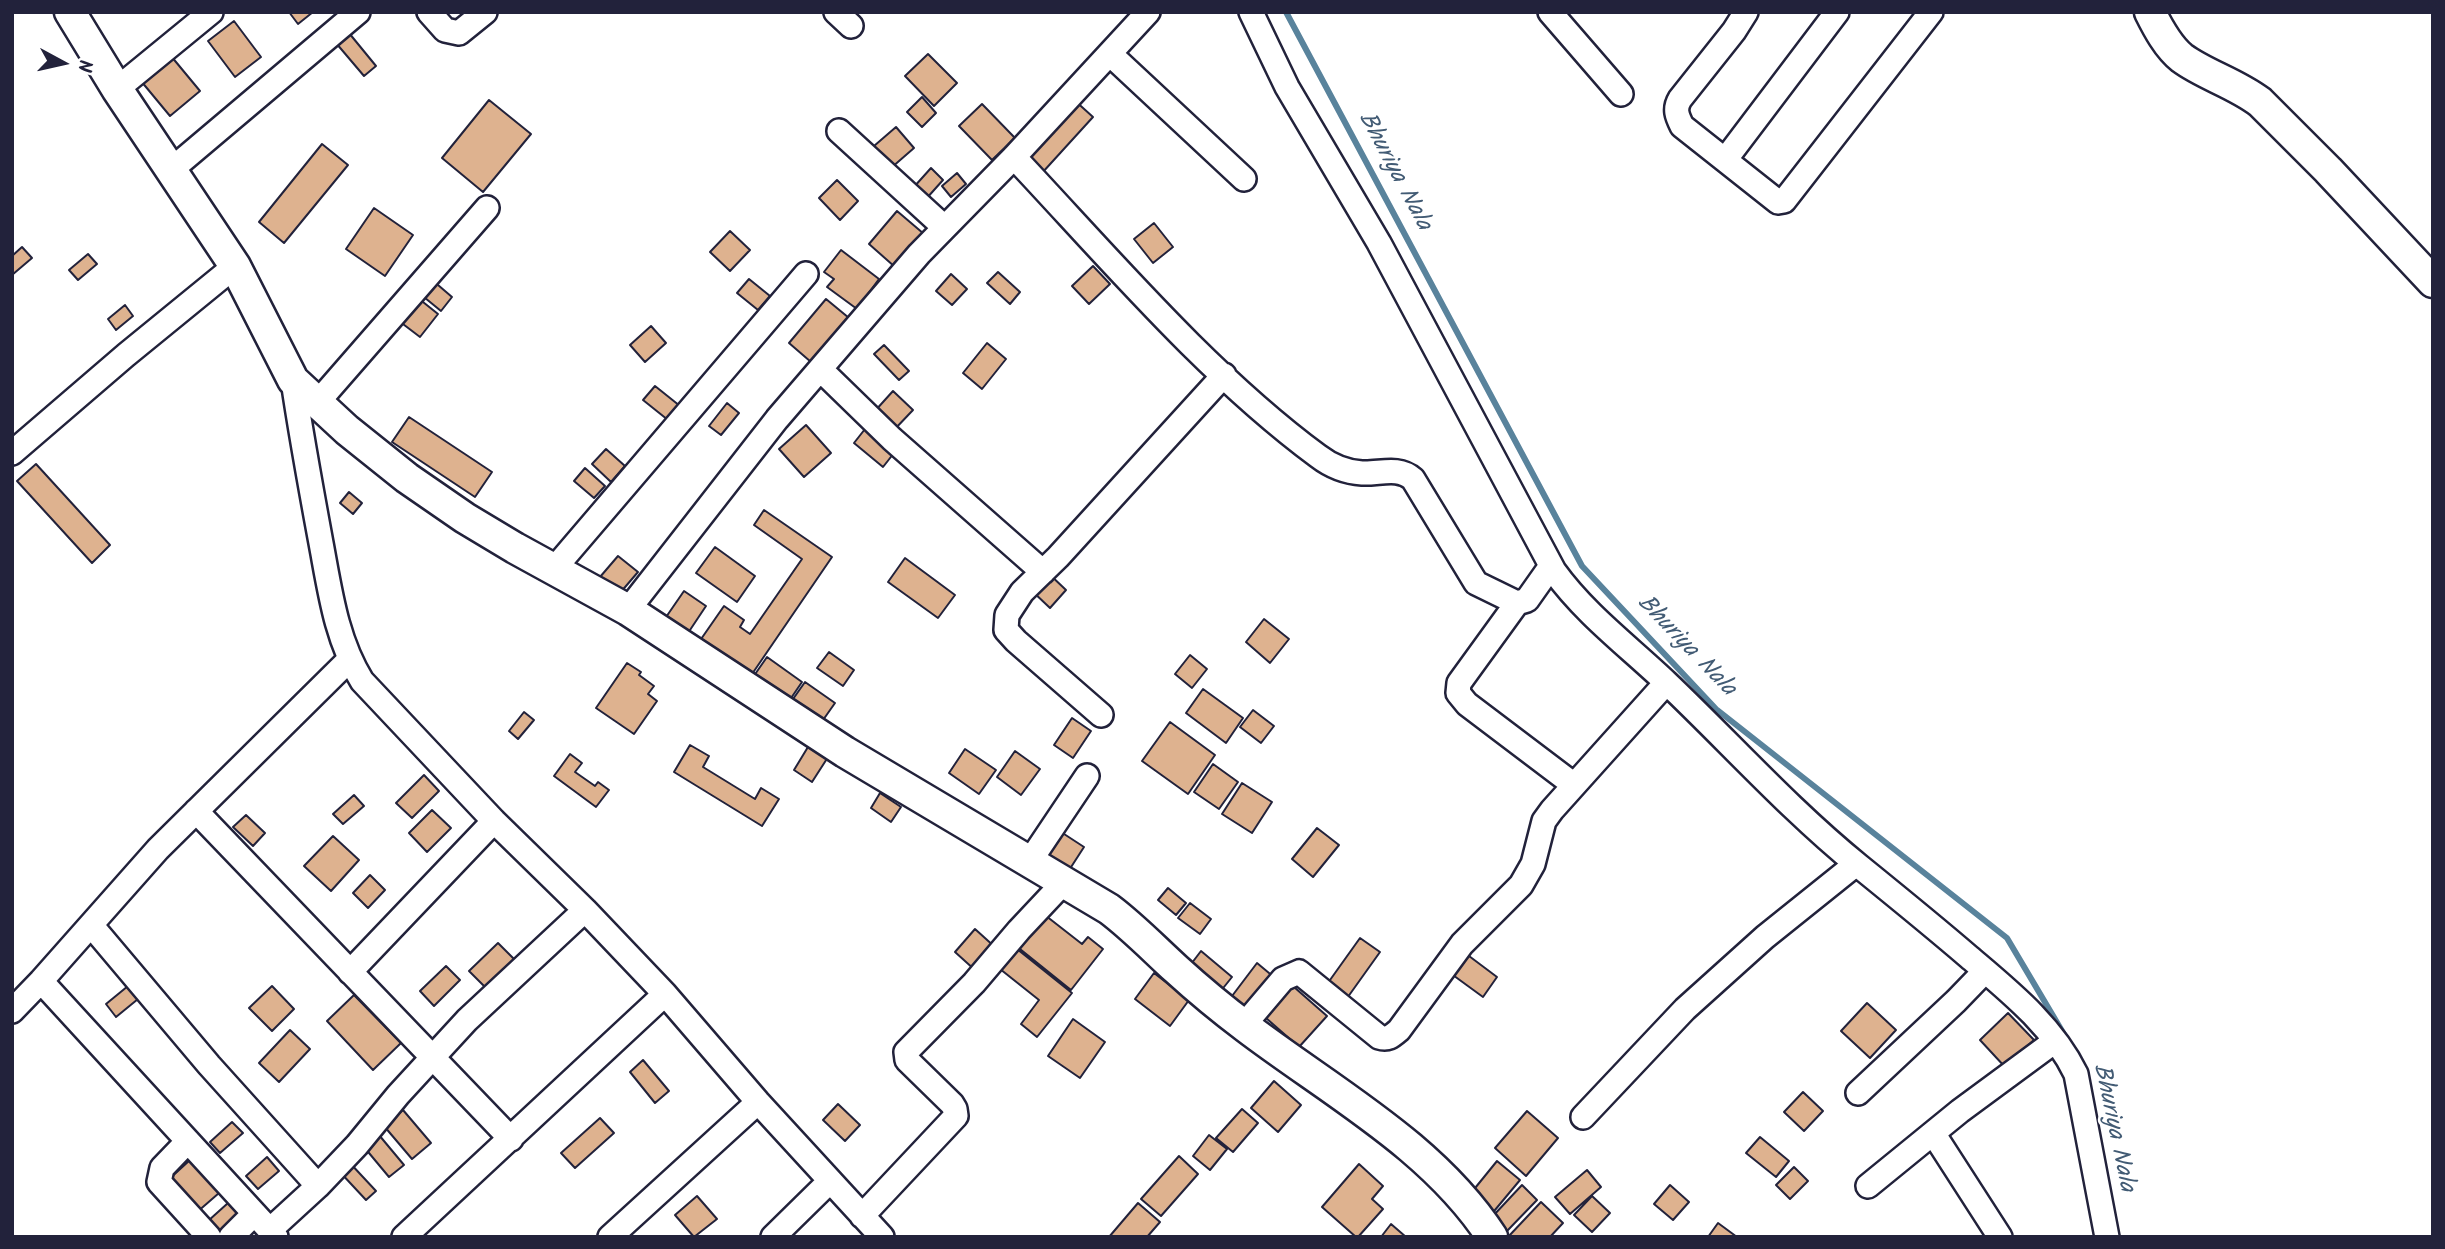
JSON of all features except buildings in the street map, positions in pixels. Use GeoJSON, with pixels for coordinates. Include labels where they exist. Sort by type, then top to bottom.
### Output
{"type":"FeatureCollection","features":[{"type":"Feature","properties":{"kind":"street"},"geometry":{"type":"LineString","coordinates":[[70,12],[117,89],[236,266],[293,380],[305,461],[337,624],[349,660],[372,693],[665,994],[758,1102],[881,1237]]}},
{"type":"Feature","properties":{"kind":"street"},"geometry":{"type":"LineString","coordinates":[[117,89],[211,12]]}},
{"type":"Feature","properties":{"kind":"street"},"geometry":{"type":"LineString","coordinates":[[171,170],[358,12]]}},
{"type":"Feature","properties":{"kind":"street"},"geometry":{"type":"LineString","coordinates":[[429,12],[445,30],[459,33],[485,12]]}},
{"type":"Feature","properties":{"kind":"street"},"geometry":{"type":"LineString","coordinates":[[628,610],[776,419],[944,227],[1014,157],[1148,12]]}},
{"type":"Feature","properties":{"kind":"street"},"geometry":{"type":"LineString","coordinates":[[1251,12],[1287,87],[1379,243],[1551,566],[1564,585],[1760,777],[1856,864],[1985,971],[2027,1009],[2055,1041],[2076,1074],[2107,1237]]}},
{"type":"Feature","properties":{"kind":"street"},"geometry":{"type":"LineString","coordinates":[[1550,12],[1621,94]]}},
{"type":"Feature","properties":{"kind":"street"},"geometry":{"type":"LineString","coordinates":[[1746,12],[1680,99],[1676,110],[1682,126],[1778,202],[1784,201],[1931,12]]}},
{"type":"Feature","properties":{"kind":"street"},"geometry":{"type":"LineString","coordinates":[[1725,160],[1837,12]]}},
{"type":"Feature","properties":{"kind":"street"},"geometry":{"type":"LineString","coordinates":[[2150,12],[2171,47],[2182,58],[2248,93],[2260,103],[2328,170],[2433,282]]}},
{"type":"Feature","properties":{"kind":"street"},"geometry":{"type":"LineString","coordinates":[[1110,54],[1244,179]]}},
{"type":"Feature","properties":{"kind":"street"},"geometry":{"type":"LineString","coordinates":[[839,131],[944,227]]}},
{"type":"Feature","properties":{"kind":"street"},"geometry":{"type":"LineString","coordinates":[[1014,157],[1224,375],[1297,440],[1324,461],[1342,470],[1363,473],[1401,472],[1409,475],[1476,583],[1517,603]]}},
{"type":"Feature","properties":{"kind":"street"},"geometry":{"type":"LineString","coordinates":[[317,403],[488,208]]}},
{"type":"Feature","properties":{"kind":"street"},"geometry":{"type":"LineString","coordinates":[[12,453],[236,266]]}},
{"type":"Feature","properties":{"kind":"street"},"geometry":{"type":"LineString","coordinates":[[554,569],[806,274]]}},
{"type":"Feature","properties":{"kind":"street"},"geometry":{"type":"LineString","coordinates":[[820,369],[892,439],[1043,572]]}},
{"type":"Feature","properties":{"kind":"street"},"geometry":{"type":"LineString","coordinates":[[1101,715],[1006,631],[1007,615],[1022,592],[1224,375]]}},
{"type":"Feature","properties":{"kind":"street"},"geometry":{"type":"LineString","coordinates":[[293,380],[347,430],[407,478],[465,518],[628,610],[845,752],[1109,909],[1244,1025],[1395,1136],[1438,1173],[1465,1201],[1492,1237]]}},
{"type":"Feature","properties":{"kind":"street"},"geometry":{"type":"LineString","coordinates":[[1551,566],[1527,600],[1517,603],[1459,683],[1458,693],[1460,698],[1574,785]]}},
{"type":"Feature","properties":{"kind":"street"},"geometry":{"type":"LineString","coordinates":[[12,1011],[158,849],[349,660]]}},
{"type":"Feature","properties":{"kind":"street"},"geometry":{"type":"LineString","coordinates":[[1244,1025],[1283,979],[1299,972],[1379,1037],[1392,1037],[1462,944],[1521,884],[1533,863],[1544,821],[1666,682]]}},
{"type":"Feature","properties":{"kind":"street"},"geometry":{"type":"LineString","coordinates":[[1030,861],[1087,776]]}},
{"type":"Feature","properties":{"kind":"street"},"geometry":{"type":"LineString","coordinates":[[197,811],[511,1139]]}},
{"type":"Feature","properties":{"kind":"street"},"geometry":{"type":"LineString","coordinates":[[350,972],[494,821]]}},
{"type":"Feature","properties":{"kind":"street"},"geometry":{"type":"LineString","coordinates":[[1583,1117],[1685,1009],[1765,937],[1856,864]]}},
{"type":"Feature","properties":{"kind":"street"},"geometry":{"type":"LineString","coordinates":[[862,1216],[956,1116],[952,1104],[907,1060],[906,1052],[974,983],[1065,881]]}},
{"type":"Feature","properties":{"kind":"street"},"geometry":{"type":"LineString","coordinates":[[230,1237],[267,1227],[318,1186],[467,1020],[585,910]]}},
{"type":"Feature","properties":{"kind":"street"},"geometry":{"type":"LineString","coordinates":[[91,925],[209,1065],[318,1186]]}},
{"type":"Feature","properties":{"kind":"street"},"geometry":{"type":"LineString","coordinates":[[1858,1093],[1985,971]]}},
{"type":"Feature","properties":{"kind":"street"},"geometry":{"type":"LineString","coordinates":[[41,981],[267,1227]]}},
{"type":"Feature","properties":{"kind":"street"},"geometry":{"type":"LineString","coordinates":[[404,1237],[665,994]]}},
{"type":"Feature","properties":{"kind":"street"},"geometry":{"type":"LineString","coordinates":[[1868,1186],[2055,1041]]}},
{"type":"Feature","properties":{"kind":"street"},"geometry":{"type":"LineString","coordinates":[[610,1237],[758,1102]]}},
{"type":"Feature","properties":{"kind":"street"},"geometry":{"type":"LineString","coordinates":[[1933,1133],[2000,1237]]}},
{"type":"Feature","properties":{"kind":"street"},"geometry":{"type":"LineString","coordinates":[[188,1141],[162,1168],[159,1182],[209,1237]]}},
{"type":"Feature","properties":{"kind":"street"},"geometry":{"type":"LineString","coordinates":[[773,1237],[830,1181]]}},
{"type":"Feature","properties":{"kind":"waterway","name":"Bhuriya Nala"},"geometry":{"type":"LineString","coordinates":[[1286,12],[1582,566],[1716,709],[2007,938],[2065,1036]]}}]}
